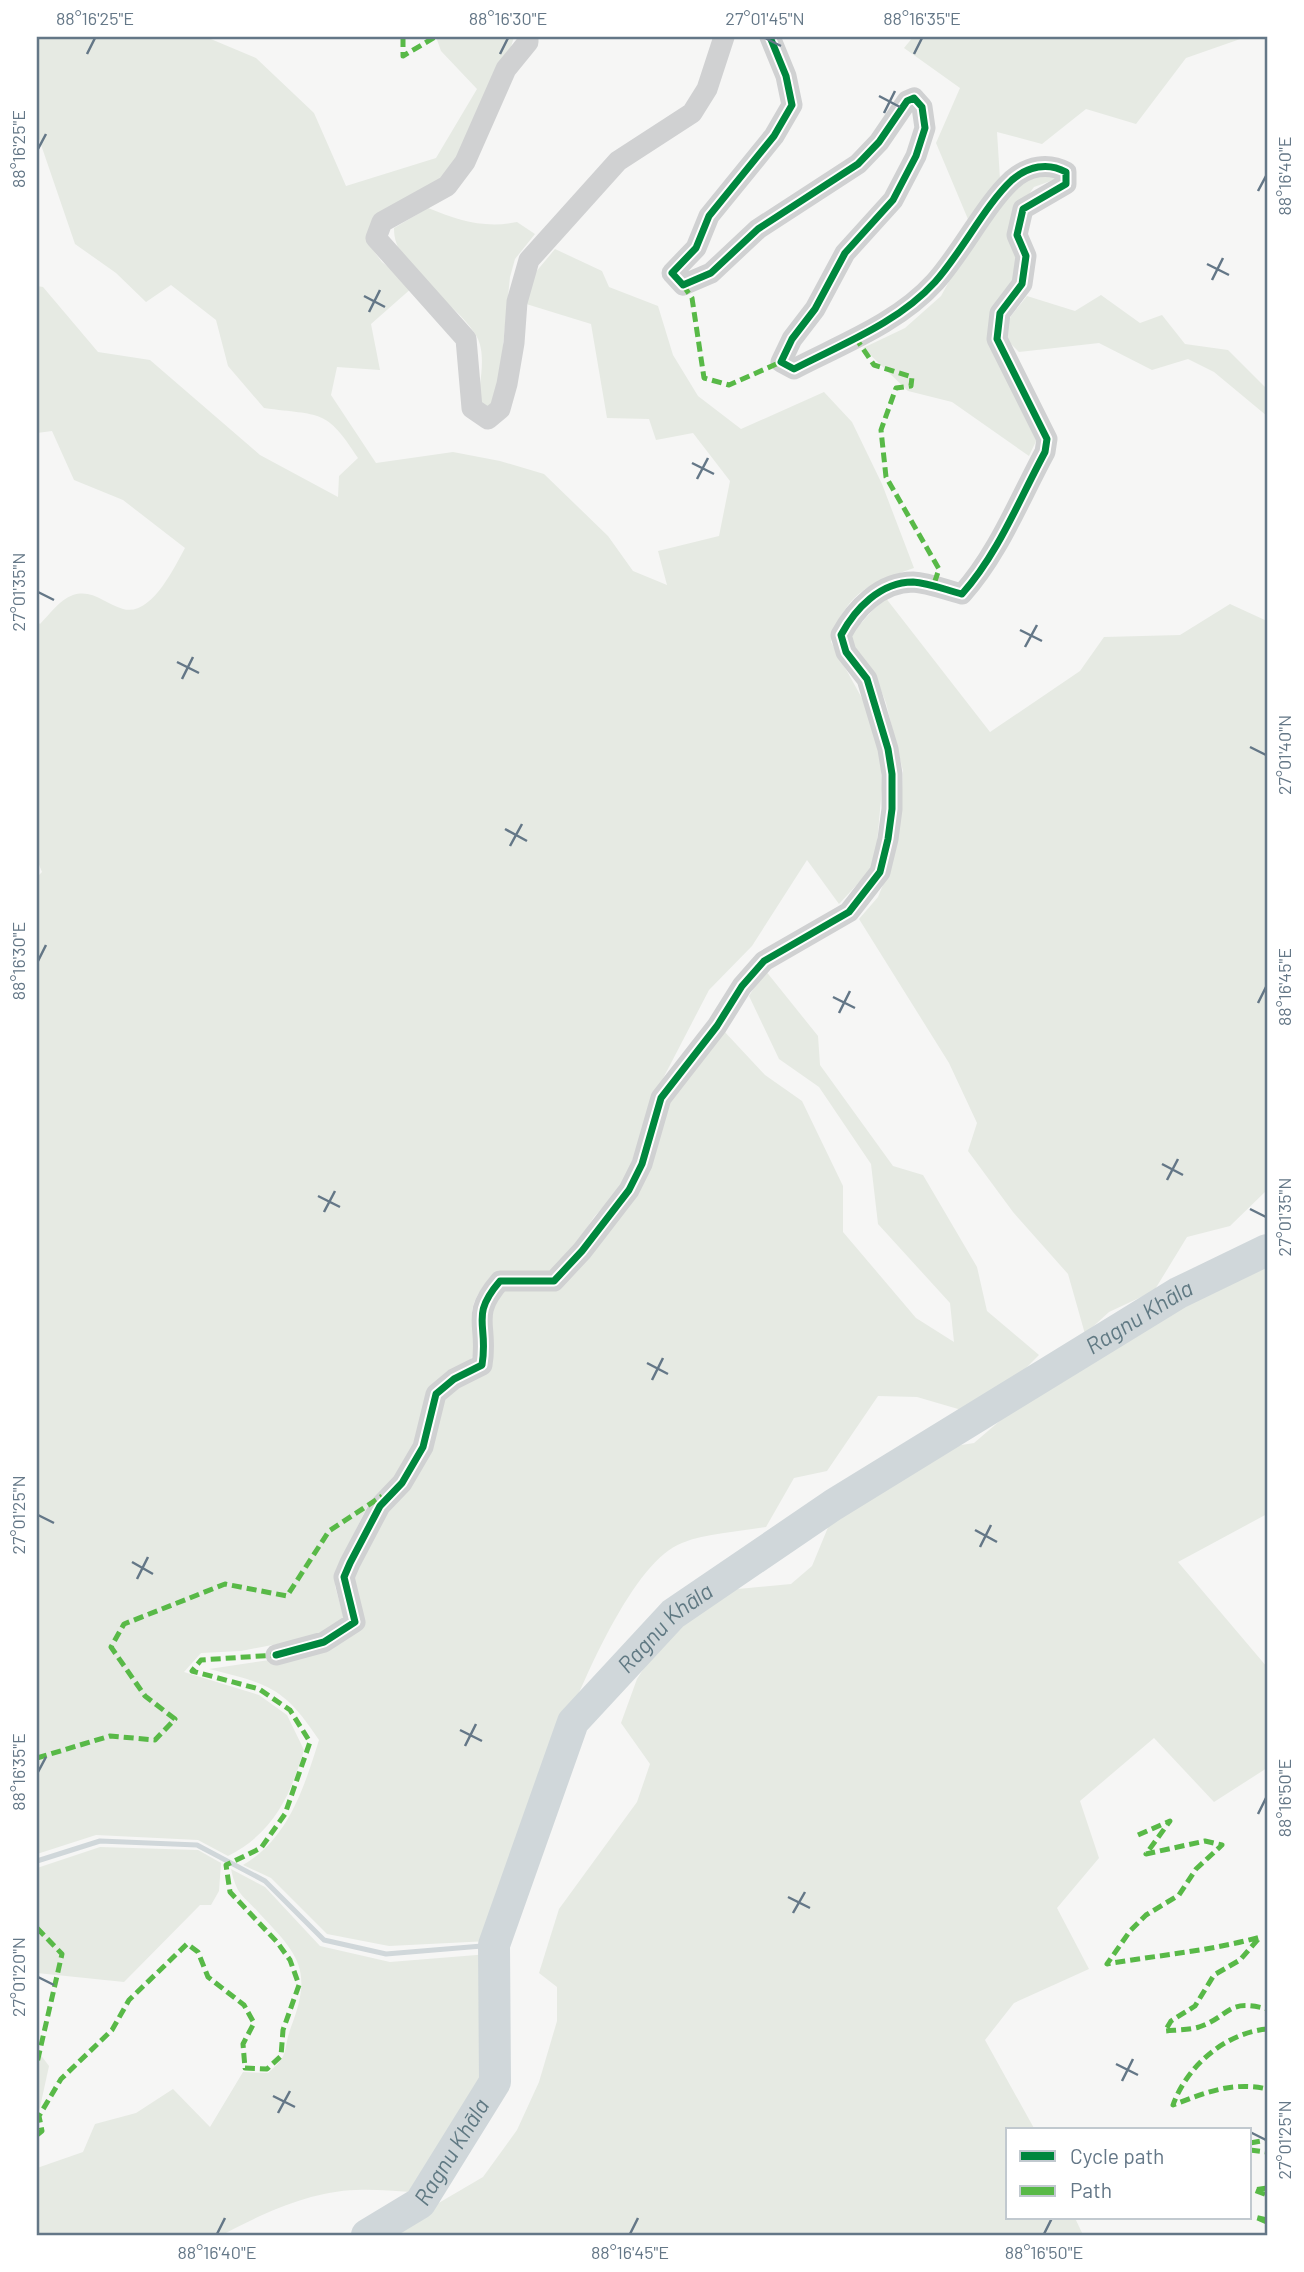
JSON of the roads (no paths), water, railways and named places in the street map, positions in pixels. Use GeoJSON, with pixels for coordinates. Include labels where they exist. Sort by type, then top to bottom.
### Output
{"type":"FeatureCollection","features":[{"type":"Feature","properties":{"kind":"street"},"geometry":{"type":"LineString","coordinates":[[528,37],[528,43],[506,69],[466,162],[447,186],[382,222],[376,238],[466,339],[472,408],[488,419],[500,409],[507,384],[517,302],[529,260],[618,161],[692,113],[707,89],[724,37]]}},
{"type":"Feature","properties":{"kind":"street"},"geometry":{"type":"LineString","coordinates":[[276,1655],[324,1642],[355,1622],[344,1577],[380,1506],[402,1483],[423,1447],[436,1394],[454,1379],[482,1365],[486,1342],[480,1323],[483,1300],[500,1280],[554,1281],[582,1251],[629,1190],[642,1164],[661,1098],[718,1026],[742,986],[764,961],[849,912],[880,872],[888,839],[891,808],[892,774],[888,749],[867,679],[846,652],[841,635],[853,613],[891,586],[913,582],[962,594],[975,579],[996,544],[1045,452],[1047,439],[997,339],[1000,313],[1022,284],[1026,256],[1017,235],[1023,209],[1066,184],[1066,172],[1054,166],[1035,167],[1013,178],[933,284],[900,313],[794,369],[781,362],[792,339],[815,309],[845,253],[893,200],[915,156],[925,128],[922,107],[914,98],[907,101],[879,142],[858,164],[758,229],[711,273],[683,285],[672,273],[696,248],[709,216],[774,136],[792,105],[786,76],[770,37]]}},
{"type":"Feature","properties":{"kind":"waterway","name":"Ragnu Khāla"},"geometry":{"type":"LineString","coordinates":[[367,2235],[420,2203],[495,2082],[494,1945],[573,1722],[673,1614],[833,1505],[1178,1293],[1267,1250]]}},
{"type":"Feature","properties":{"kind":"waterway"},"geometry":{"type":"LineString","coordinates":[[37,1861],[100,1841],[197,1845],[265,1881],[324,1940],[386,1954],[494,1945]]}}]}
